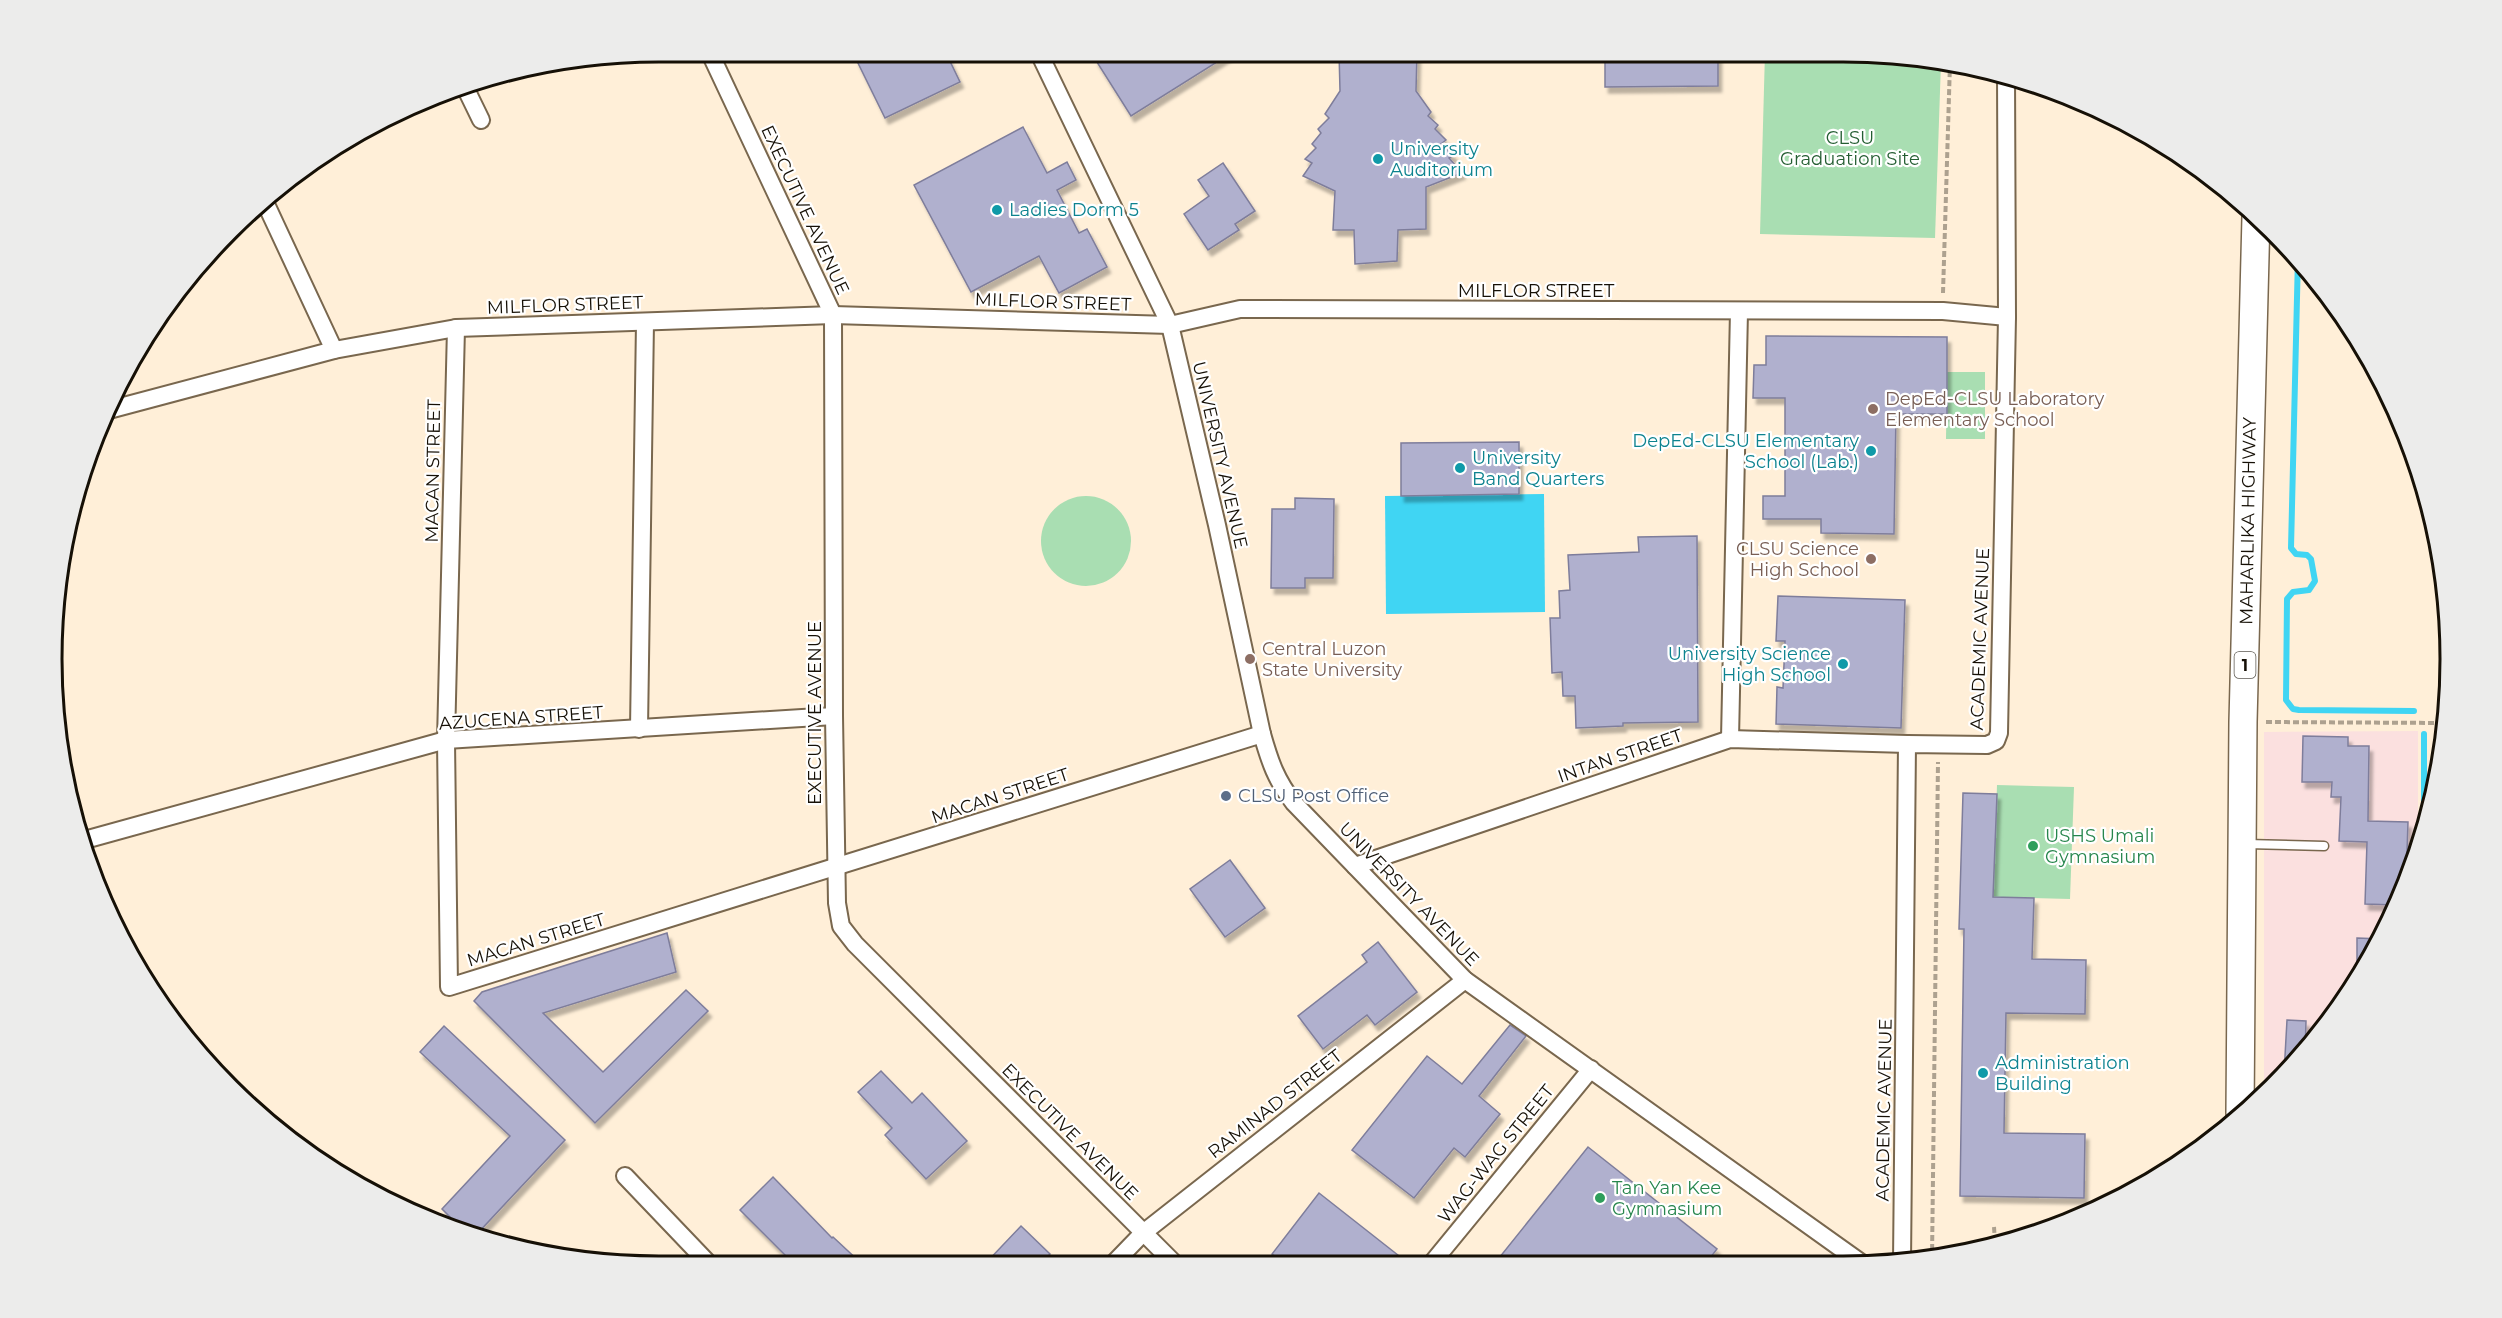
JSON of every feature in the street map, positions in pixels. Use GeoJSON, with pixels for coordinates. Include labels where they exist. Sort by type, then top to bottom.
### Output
{"type":"FeatureCollection","features":[{"type":"Feature","properties":{"kind":"highway","name":"MAHARLIKA HIGHWAY"},"geometry":{"type":"LineString","coordinates":[[2240,1105],[2243,722],[2256,228]]}},
{"type":"Feature","properties":{"kind":"street","name":"EXECUTIVE AVENUE"},"geometry":{"type":"LineString","coordinates":[[714,62],[833,315],[834,716],[838,916],[846,934],[1167,1256]]}},
{"type":"Feature","properties":{"kind":"street","name":"UNIVERSITY AVENUE"},"geometry":{"type":"LineString","coordinates":[[1043,62],[1170,325],[1217,525],[1262,734],[1270,763],[1282,788],[1465,980],[1851,1256]]}},
{"type":"Feature","properties":{"kind":"street","name":"ACADEMIC AVENUE"},"geometry":{"type":"LineString","coordinates":[[1902,1253],[1907,744],[1987,745],[1996,741],[1999,733],[2007,317],[2006,84]]}},
{"type":"Feature","properties":{"kind":"street"},"geometry":{"type":"LineString","coordinates":[[468,93],[481,120]]}},
{"type":"Feature","properties":{"kind":"street"},"geometry":{"type":"LineString","coordinates":[[268,208],[334,350]]}},
{"type":"Feature","properties":{"kind":"street","name":"MILFLOR STREET"},"geometry":{"type":"LineString","coordinates":[[117,408],[334,350],[456,328],[833,315],[1170,325],[1240,309],[1943,311],[2007,317]]}},
{"type":"Feature","properties":{"kind":"street"},"geometry":{"type":"LineString","coordinates":[[1730,739],[1739,312]]}},
{"type":"Feature","properties":{"kind":"street"},"geometry":{"type":"LineString","coordinates":[[639,729],[645,321]]}},
{"type":"Feature","properties":{"kind":"street","name":"MACAN STREET"},"geometry":{"type":"LineString","coordinates":[[456,328],[446,740],[449,987],[1262,734]]}},
{"type":"Feature","properties":{"kind":"street","name":"AZUCENA STREET"},"geometry":{"type":"LineString","coordinates":[[89,839],[446,740],[834,716]]}},
{"type":"Feature","properties":{"kind":"street","name":"INTAN STREET"},"geometry":{"type":"LineString","coordinates":[[1355,866],[1730,739],[1907,744]]}},
{"type":"Feature","properties":{"kind":"street","name":"RAMINAD STREET"},"geometry":{"type":"LineString","coordinates":[[1121,1256],[1143,1233],[1465,980]]}},
{"type":"Feature","properties":{"kind":"street","name":"WAG-WAG STREET"},"geometry":{"type":"LineString","coordinates":[[1438,1256],[1591,1069]]}},
{"type":"Feature","properties":{"kind":"street"},"geometry":{"type":"LineString","coordinates":[[624,1176],[701,1256]]}},
{"type":"Feature","properties":{"kind":"lane"},"geometry":{"type":"LineString","coordinates":[[2242,844],[2324,846]]}},
{"type":"Feature","properties":{"kind":"path"},"geometry":{"type":"LineString","coordinates":[[1943,311],[1950,71]]}},
{"type":"Feature","properties":{"kind":"path"},"geometry":{"type":"LineString","coordinates":[[2243,722],[2436,723]]}},
{"type":"Feature","properties":{"kind":"path"},"geometry":{"type":"LineString","coordinates":[[1932,1249],[1938,744]]}},
{"type":"Feature","properties":{"kind":"path"},"geometry":{"type":"LineString","coordinates":[[1994,1227],[1995,1237]]}},
{"type":"Feature","properties":{"kind":"shaded area"},"geometry":{"type":"Polygon","coordinates":[[[2418,731],[2418,821],[2395,888],[2379,923],[2340,991],[2292,1053],[2264,1082],[2264,732],[2418,731]]]}},
{"type":"Feature","properties":{"kind":"green space","name":"CLSU Graduation Site"},"geometry":{"type":"Polygon","coordinates":[[[1765,62],[1882,63],[1941,70],[1935,238],[1760,234],[1765,62]]]}},
{"type":"Feature","properties":{"kind":"green space"},"geometry":{"type":"Polygon","coordinates":[[[1947,372],[1985,372],[1985,439],[1946,439],[1947,372]]]}},
{"type":"Feature","properties":{"kind":"green space"},"geometry":{"type":"Polygon","coordinates":[[[1077,496],[1095,496],[1111,503],[1124,516],[1131,532],[1131,550],[1124,566],[1111,579],[1095,586],[1077,586],[1061,579],[1048,566],[1041,550],[1041,532],[1048,516],[1061,503],[1077,496]]]}},
{"type":"Feature","properties":{"kind":"green space","name":"USHS Umali Gymnasium"},"geometry":{"type":"Polygon","coordinates":[[[1997,785],[2074,787],[2070,899],[1993,897],[1997,785]]]}},
{"type":"Feature","properties":{"kind":"water"},"geometry":{"type":"Polygon","coordinates":[[[1544,494],[1545,612],[1386,614],[1385,496],[1544,494]]]}},
{"type":"Feature","properties":{"kind":"building"},"geometry":{"type":"Polygon","coordinates":[[[857,62],[950,62],[960,82],[885,118],[857,62]]]}},
{"type":"Feature","properties":{"kind":"building"},"geometry":{"type":"Polygon","coordinates":[[[1097,62],[1217,62],[1131,116],[1097,62]]]}},
{"type":"Feature","properties":{"kind":"building","name":"University Auditorium"},"geometry":{"type":"Polygon","coordinates":[[[1339,62],[1417,62],[1416,91],[1431,112],[1428,116],[1438,125],[1435,129],[1446,140],[1441,144],[1454,155],[1449,158],[1462,173],[1426,187],[1426,229],[1398,230],[1397,261],[1355,264],[1354,230],[1333,230],[1335,191],[1303,176],[1312,163],[1305,159],[1316,148],[1312,144],[1321,133],[1318,129],[1329,118],[1325,114],[1340,91],[1339,62]]]}},
{"type":"Feature","properties":{"kind":"building"},"geometry":{"type":"Polygon","coordinates":[[[1605,62],[1718,62],[1718,86],[1605,87],[1605,62]]]}},
{"type":"Feature","properties":{"kind":"building","name":"Ladies Dorm 5"},"geometry":{"type":"Polygon","coordinates":[[[1023,127],[1047,173],[1067,162],[1076,180],[1057,190],[1079,233],[1087,229],[1107,267],[1059,293],[1039,256],[971,292],[914,185],[1023,127]]]}},
{"type":"Feature","properties":{"kind":"building"},"geometry":{"type":"Polygon","coordinates":[[[1223,163],[1255,211],[1235,224],[1239,230],[1208,250],[1184,214],[1209,196],[1198,180],[1223,163]]]}},
{"type":"Feature","properties":{"kind":"building"},"geometry":{"type":"Polygon","coordinates":[[[1766,336],[1947,337],[1947,414],[1896,414],[1894,534],[1821,533],[1821,519],[1763,519],[1763,496],[1785,496],[1785,398],[1753,398],[1754,365],[1766,365],[1766,336]]]}},
{"type":"Feature","properties":{"kind":"building","name":"University Band Quarters"},"geometry":{"type":"Polygon","coordinates":[[[1519,442],[1519,494],[1401,496],[1401,443],[1519,442]]]}},
{"type":"Feature","properties":{"kind":"building"},"geometry":{"type":"Polygon","coordinates":[[[1295,498],[1334,499],[1333,578],[1305,578],[1305,588],[1271,588],[1272,509],[1295,509],[1295,498]]]}},
{"type":"Feature","properties":{"kind":"building"},"geometry":{"type":"Polygon","coordinates":[[[1697,536],[1698,722],[1623,723],[1623,726],[1576,728],[1575,696],[1563,696],[1562,672],[1552,673],[1550,618],[1560,618],[1559,591],[1570,590],[1568,555],[1639,552],[1638,537],[1697,536]]]}},
{"type":"Feature","properties":{"kind":"building","name":"University Science High School"},"geometry":{"type":"Polygon","coordinates":[[[1778,596],[1905,600],[1901,728],[1776,724],[1777,687],[1783,688],[1785,641],[1776,641],[1778,596]]]}},
{"type":"Feature","properties":{"kind":"building"},"geometry":{"type":"Polygon","coordinates":[[[2303,736],[2348,737],[2348,746],[2369,746],[2368,821],[2408,822],[2407,857],[2387,905],[2365,904],[2367,842],[2339,841],[2341,797],[2331,797],[2332,782],[2302,782],[2303,736]]]}},
{"type":"Feature","properties":{"kind":"building","name":"Administration Building"},"geometry":{"type":"Polygon","coordinates":[[[1963,793],[1997,794],[1993,897],[2034,898],[2032,959],[2086,960],[2085,1014],[2006,1013],[2004,1133],[2085,1134],[2084,1198],[1960,1196],[1964,929],[1959,929],[1963,793]]]}},
{"type":"Feature","properties":{"kind":"building"},"geometry":{"type":"Polygon","coordinates":[[[1230,860],[1265,908],[1225,937],[1190,889],[1230,860]]]}},
{"type":"Feature","properties":{"kind":"building"},"geometry":{"type":"Polygon","coordinates":[[[667,933],[676,972],[543,1013],[603,1072],[686,990],[708,1011],[595,1123],[474,1001],[482,992],[667,933]]]}},
{"type":"Feature","properties":{"kind":"building"},"geometry":{"type":"Polygon","coordinates":[[[2357,938],[2371,939],[2360,958],[2357,963],[2357,938]]]}},
{"type":"Feature","properties":{"kind":"building"},"geometry":{"type":"Polygon","coordinates":[[[1378,942],[1417,992],[1375,1025],[1367,1015],[1323,1049],[1298,1016],[1367,962],[1362,955],[1378,942]]]}},
{"type":"Feature","properties":{"kind":"building"},"geometry":{"type":"Polygon","coordinates":[[[2287,1020],[2306,1021],[2306,1037],[2285,1061],[2287,1020]]]}},
{"type":"Feature","properties":{"kind":"building"},"geometry":{"type":"Polygon","coordinates":[[[1510,1025],[1526,1036],[1479,1096],[1500,1114],[1465,1157],[1454,1148],[1414,1198],[1352,1150],[1427,1056],[1462,1084],[1510,1025]]]}},
{"type":"Feature","properties":{"kind":"building"},"geometry":{"type":"Polygon","coordinates":[[[444,1026],[565,1140],[481,1229],[449,1218],[442,1209],[510,1136],[420,1052],[444,1026]]]}},
{"type":"Feature","properties":{"kind":"building"},"geometry":{"type":"Polygon","coordinates":[[[881,1071],[912,1103],[922,1093],[967,1141],[926,1179],[885,1135],[892,1128],[858,1092],[881,1071]]]}},
{"type":"Feature","properties":{"kind":"building","name":"Tan Yan Kee Gymnasium"},"geometry":{"type":"Polygon","coordinates":[[[1588,1147],[1717,1249],[1712,1256],[1501,1256],[1588,1147]]]}},
{"type":"Feature","properties":{"kind":"building"},"geometry":{"type":"Polygon","coordinates":[[[773,1177],[832,1238],[853,1256],[786,1256],[740,1210],[773,1177]]]}},
{"type":"Feature","properties":{"kind":"building"},"geometry":{"type":"Polygon","coordinates":[[[1319,1193],[1399,1256],[1275,1256],[1272,1254],[1319,1193]]]}},
{"type":"Feature","properties":{"kind":"building"},"geometry":{"type":"Polygon","coordinates":[[[1021,1226],[1050,1254],[1048,1256],[993,1256],[1021,1226]]]}},
{"type":"Feature","properties":{"kind":"waterway"},"geometry":{"type":"LineString","coordinates":[[2298,272],[2291,548],[2296,554],[2307,555],[2311,559],[2315,581],[2309,590],[2293,592],[2287,599],[2286,700],[2293,709],[2299,710],[2414,711]]}},
{"type":"Feature","properties":{"kind":"waterway"},"geometry":{"type":"LineString","coordinates":[[2424,734],[2424,797]]}},
{"type":"Feature","properties":{"kind":"place","name":"University Auditorium"},"geometry":{"type":"Point","coordinates":[1378,159]}},
{"type":"Feature","properties":{"kind":"place","name":"Ladies Dorm 5"},"geometry":{"type":"Point","coordinates":[997,210]}},
{"type":"Feature","properties":{"kind":"place","name":"DepEd-CLSU Laboratory Elementary School"},"geometry":{"type":"Point","coordinates":[1873,409]}},
{"type":"Feature","properties":{"kind":"place","name":"DepEd-CLSU Elementary School (Lab.)"},"geometry":{"type":"Point","coordinates":[1871,451]}},
{"type":"Feature","properties":{"kind":"place","name":"University Band Quarters"},"geometry":{"type":"Point","coordinates":[1460,468]}},
{"type":"Feature","properties":{"kind":"place","name":"CLSU Science High School"},"geometry":{"type":"Point","coordinates":[1871,559]}},
{"type":"Feature","properties":{"kind":"place","name":"Central Luzon State University"},"geometry":{"type":"Point","coordinates":[1250,659]}},
{"type":"Feature","properties":{"kind":"place","name":"University Science High School"},"geometry":{"type":"Point","coordinates":[1843,664]}},
{"type":"Feature","properties":{"kind":"place","name":"CLSU Post Office"},"geometry":{"type":"Point","coordinates":[1226,796]}},
{"type":"Feature","properties":{"kind":"place","name":"USHS Umali Gymnasium"},"geometry":{"type":"Point","coordinates":[2033,846]}},
{"type":"Feature","properties":{"kind":"place","name":"Administration Building"},"geometry":{"type":"Point","coordinates":[1983,1073]}},
{"type":"Feature","properties":{"kind":"place","name":"Tan Yan Kee Gymnasium"},"geometry":{"type":"Point","coordinates":[1600,1198]}}]}
